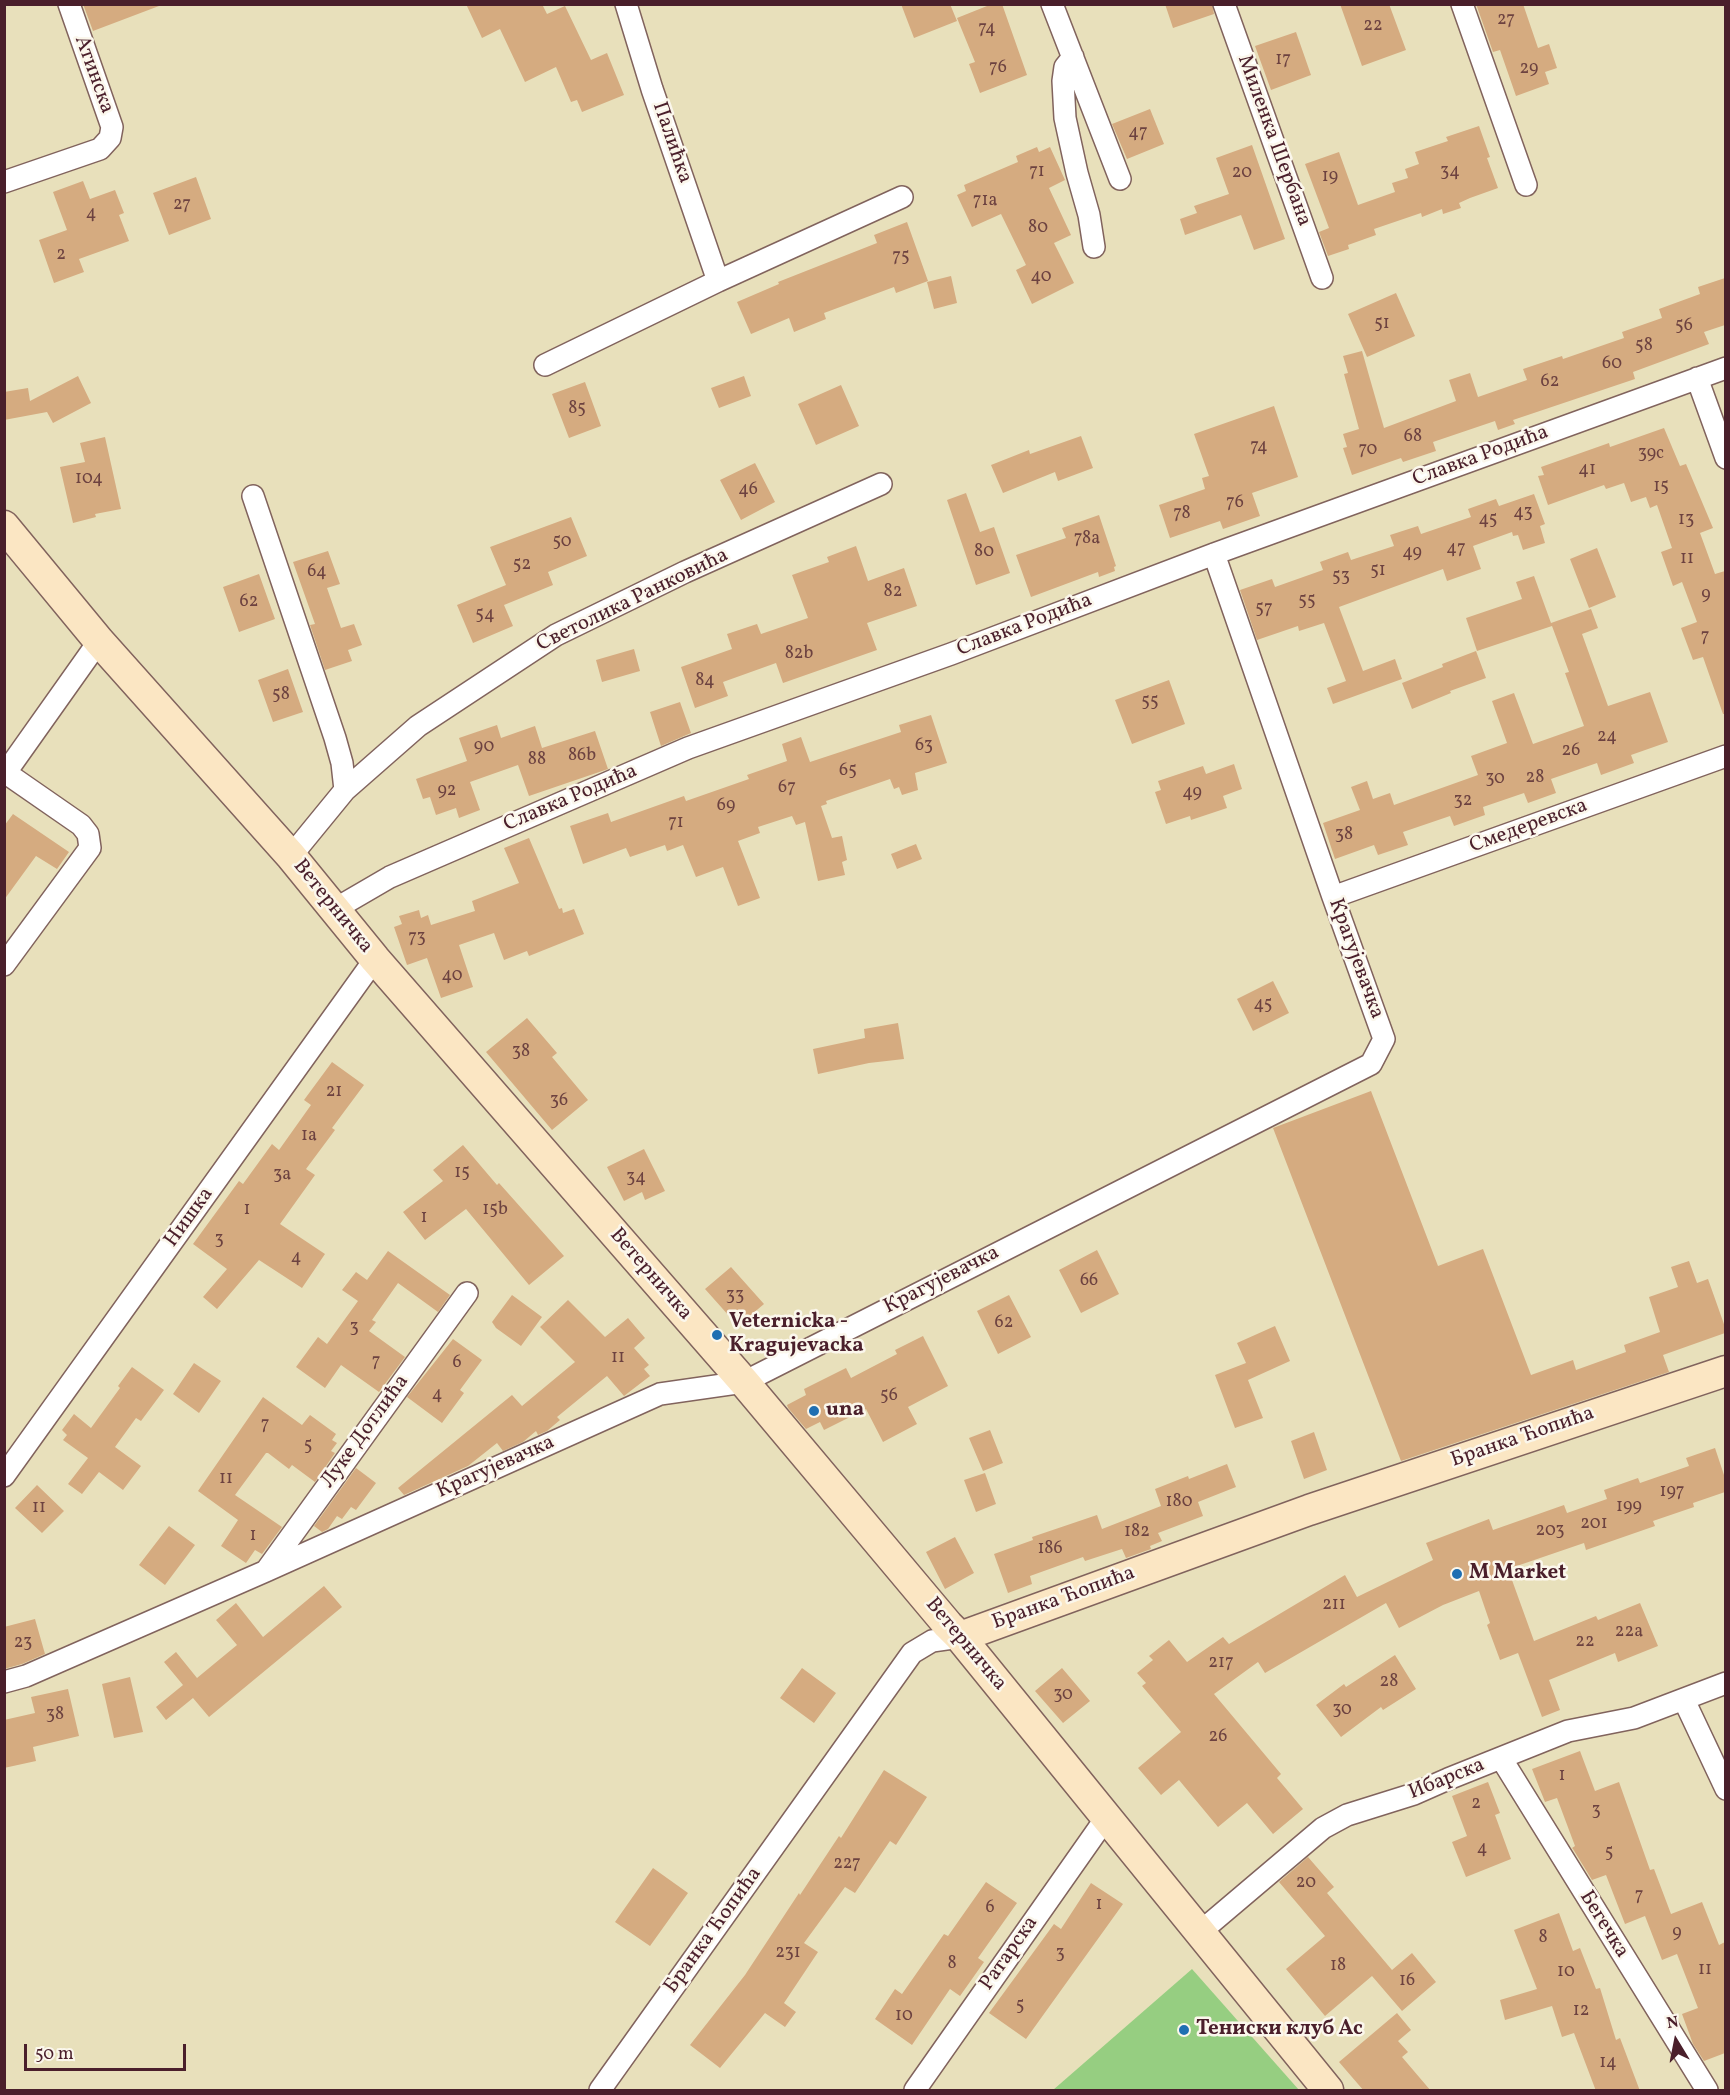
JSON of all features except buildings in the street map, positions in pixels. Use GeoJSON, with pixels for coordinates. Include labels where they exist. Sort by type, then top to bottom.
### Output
{"type":"FeatureCollection","features":[{"type":"Feature","properties":{"kind":"street","name":"Атинска"},"geometry":{"type":"LineString","coordinates":[[4,182],[100,149],[110,138],[112,127],[69,4]]}},
{"type":"Feature","properties":{"kind":"street","name":"Палићка"},"geometry":{"type":"LineString","coordinates":[[626,4],[652,89],[718,281]]}},
{"type":"Feature","properties":{"kind":"street"},"geometry":{"type":"LineString","coordinates":[[1052,4],[1120,179]]}},
{"type":"Feature","properties":{"kind":"street","name":"Миленка Шербана"},"geometry":{"type":"LineString","coordinates":[[1224,4],[1322,278]]}},
{"type":"Feature","properties":{"kind":"street"},"geometry":{"type":"LineString","coordinates":[[1462,4],[1526,185]]}},
{"type":"Feature","properties":{"kind":"street"},"geometry":{"type":"LineString","coordinates":[[1072,57],[1065,67],[1063,81],[1065,118],[1089,215],[1094,247]]}},
{"type":"Feature","properties":{"kind":"street"},"geometry":{"type":"LineString","coordinates":[[545,365],[718,281],[902,196]]}},
{"type":"Feature","properties":{"kind":"street","name":"Славка Родића"},"geometry":{"type":"LineString","coordinates":[[335,909],[390,877],[688,748],[940,658],[1214,554],[1725,368]]}},
{"type":"Feature","properties":{"kind":"street"},"geometry":{"type":"LineString","coordinates":[[1697,378],[1725,458]]}},
{"type":"Feature","properties":{"kind":"street","name":"Светолика Ранковића"},"geometry":{"type":"LineString","coordinates":[[291,856],[345,790],[418,726],[556,635],[685,572],[881,484]]}},
{"type":"Feature","properties":{"kind":"street"},"geometry":{"type":"LineString","coordinates":[[253,496],[335,738],[342,763],[345,790]]}},
{"type":"Feature","properties":{"kind":"street","name":"Ветерничка"},"geometry":{"type":"LineString","coordinates":[[4,526],[99,641],[291,856],[375,959],[744,1382],[960,1637],[1328,2091]]}},
{"type":"Feature","properties":{"kind":"street","name":"Крагујевачка"},"geometry":{"type":"LineString","coordinates":[[4,1682],[26,1676],[266,1571],[660,1394],[744,1382],[1371,1064],[1384,1039],[1214,554]]}},
{"type":"Feature","properties":{"kind":"street"},"geometry":{"type":"LineString","coordinates":[[4,965],[90,848],[88,834],[81,825],[5,774],[99,641]]}},
{"type":"Feature","properties":{"kind":"street","name":"Смедеревска"},"geometry":{"type":"LineString","coordinates":[[1333,897],[1725,756]]}},
{"type":"Feature","properties":{"kind":"street","name":"Нишка"},"geometry":{"type":"LineString","coordinates":[[4,1476],[375,959]]}},
{"type":"Feature","properties":{"kind":"street","name":"Луке Дотлића"},"geometry":{"type":"LineString","coordinates":[[266,1571],[467,1293]]}},
{"type":"Feature","properties":{"kind":"street","name":"Бранка Ћопића"},"geometry":{"type":"LineString","coordinates":[[600,2091],[912,1653],[932,1641],[960,1637],[1309,1510],[1725,1371]]}},
{"type":"Feature","properties":{"kind":"street","name":"Ибарска"},"geometry":{"type":"LineString","coordinates":[[1199,1933],[1323,1828],[1347,1815],[1414,1794],[1568,1731],[1634,1718],[1725,1683]]}},
{"type":"Feature","properties":{"kind":"street"},"geometry":{"type":"LineString","coordinates":[[1684,1700],[1725,1789]]}},
{"type":"Feature","properties":{"kind":"street","name":"Бегечка"},"geometry":{"type":"LineString","coordinates":[[1501,1758],[1707,2091]]}},
{"type":"Feature","properties":{"kind":"street","name":"Ратарска"},"geometry":{"type":"LineString","coordinates":[[915,2091],[1106,1818]]}},
{"type":"Feature","properties":{"kind":"green space","name":"Тениски клуб Ас"},"geometry":{"type":"Polygon","coordinates":[[[1192,1969],[1299,2090],[1053,2090],[1192,1969]]]}},
{"type":"Feature","properties":{"kind":"place","name":"Veternicka - Kragujevacka"},"geometry":{"type":"Point","coordinates":[717,1335]}},
{"type":"Feature","properties":{"kind":"place","name":"una"},"geometry":{"type":"Point","coordinates":[814,1411]}},
{"type":"Feature","properties":{"kind":"place","name":"M Market"},"geometry":{"type":"Point","coordinates":[1457,1574]}},
{"type":"Feature","properties":{"kind":"place","name":"Тениски клуб Ас"},"geometry":{"type":"Point","coordinates":[1184,2030]}}]}
